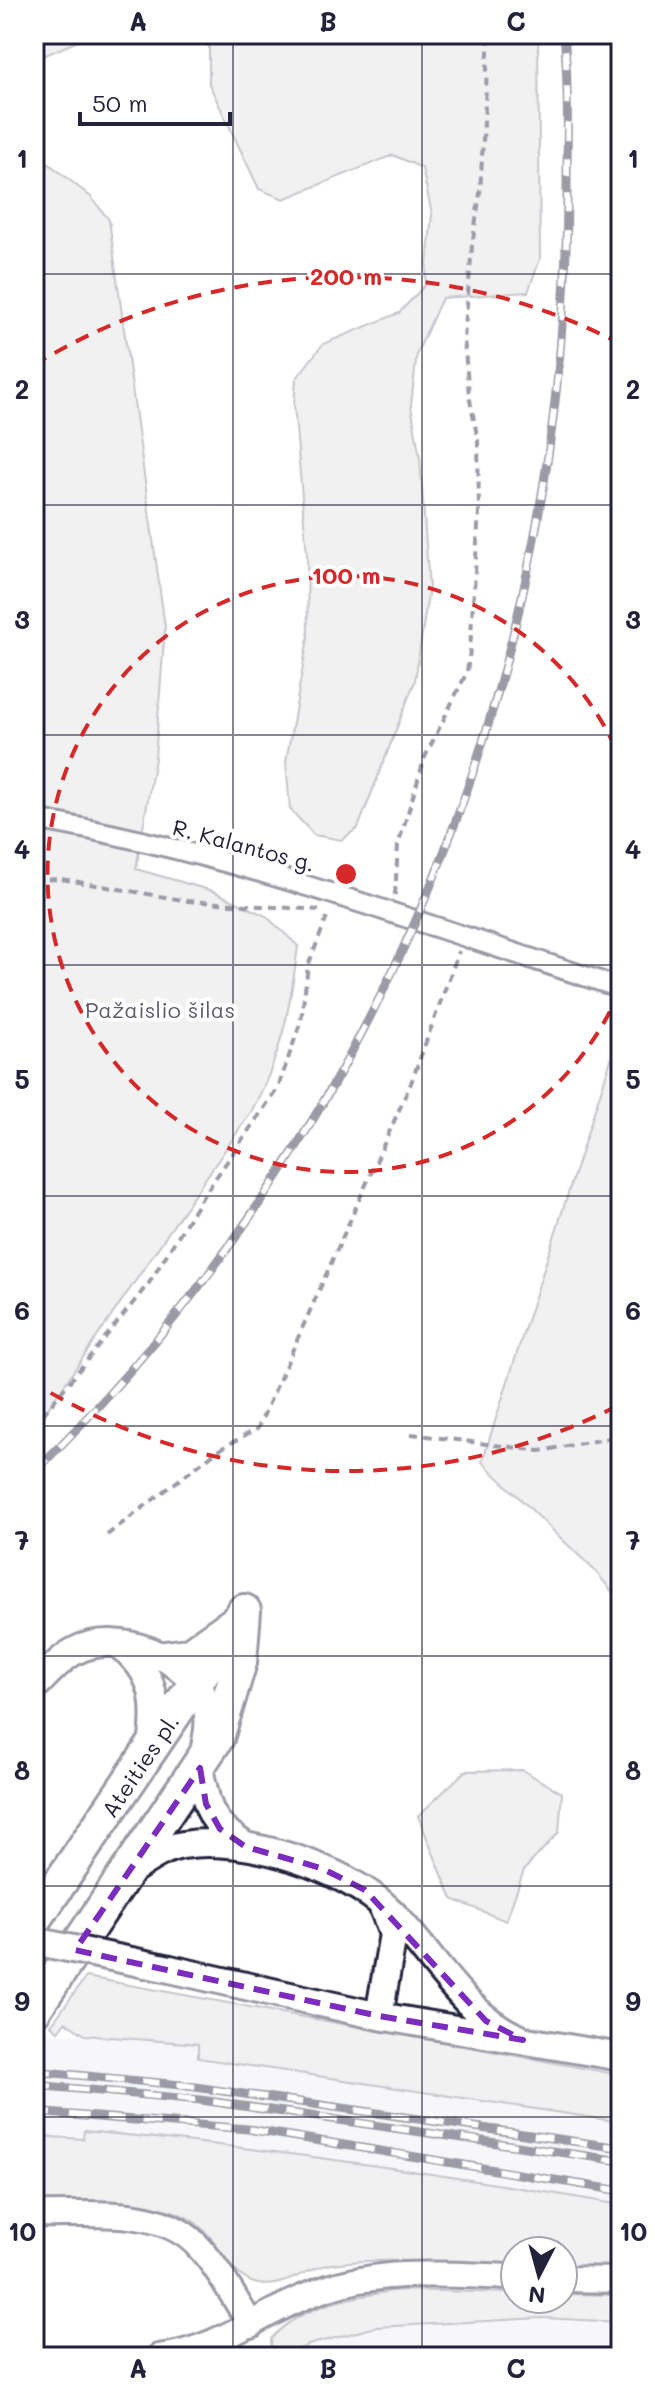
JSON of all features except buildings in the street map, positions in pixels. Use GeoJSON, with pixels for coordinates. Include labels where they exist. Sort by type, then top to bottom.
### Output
{"type":"FeatureCollection","features":[{"type":"Feature","properties":{"kind":"highway","name":"Ateities pl."},"geometry":{"type":"LineString","coordinates":[[34,1921],[244,1611]]}},
{"type":"Feature","properties":{"kind":"highway"},"geometry":{"type":"LineString","coordinates":[[34,2010],[200,1768],[217,1738],[240,1662],[244,1611]]}},
{"type":"Feature","properties":{"kind":"main road"},"geometry":{"type":"LineString","coordinates":[[159,1656],[188,1652],[244,1611]]}},
{"type":"Feature","properties":{"kind":"main road"},"geometry":{"type":"LineString","coordinates":[[34,1687],[75,1651],[103,1642],[159,1656],[184,1672],[205,1700],[208,1746],[200,1768],[212,1818],[220,1829],[246,1847]]}},
{"type":"Feature","properties":{"kind":"main road"},"geometry":{"type":"LineString","coordinates":[[117,1644],[134,1656],[152,1685],[156,1715],[152,1748]]}},
{"type":"Feature","properties":{"kind":"main road"},"geometry":{"type":"LineString","coordinates":[[126,1874],[154,1856],[181,1845],[246,1847],[344,1877],[380,1901],[486,2021],[523,2040]]}},
{"type":"Feature","properties":{"kind":"main road"},"geometry":{"type":"LineString","coordinates":[[379,2016],[393,1934],[380,1901]]}},
{"type":"Feature","properties":{"kind":"main road"},"geometry":{"type":"LineString","coordinates":[[34,1941],[379,2016],[621,2057]]}},
{"type":"Feature","properties":{"kind":"main road"},"geometry":{"type":"LineString","coordinates":[[34,2214],[136,2218],[177,2229],[208,2259],[251,2325]]}},
{"type":"Feature","properties":{"kind":"main road"},"geometry":{"type":"LineString","coordinates":[[159,2357],[216,2344],[319,2291],[356,2280],[389,2275],[499,2277]]}},
{"type":"Feature","properties":{"kind":"main road"},"geometry":{"type":"LineString","coordinates":[[579,2279],[621,2280]]}},
{"type":"Feature","properties":{"kind":"street","name":"R. Kalantos g."},"geometry":{"type":"LineString","coordinates":[[34,819],[95,829],[332,903],[390,913],[621,988]]}},
{"type":"Feature","properties":{"kind":"path"},"geometry":{"type":"LineString","coordinates":[[390,913],[397,886],[398,845],[402,830],[425,757],[467,672],[470,650],[479,511],[478,440],[469,395],[464,339],[480,193],[489,34]]}},
{"type":"Feature","properties":{"kind":"path"},"geometry":{"type":"LineString","coordinates":[[34,880],[61,879],[188,901],[332,903],[308,966],[301,1021],[278,1088],[201,1199],[149,1283],[34,1426]]}},
{"type":"Feature","properties":{"kind":"path"},"geometry":{"type":"LineString","coordinates":[[107,1535],[217,1451],[258,1428],[411,1083],[464,937]]}},
{"type":"Feature","properties":{"kind":"path"},"geometry":{"type":"LineString","coordinates":[[411,1434],[540,1451],[621,1436]]}},
{"type":"Feature","properties":{"kind":"highlighted area"},"geometry":{"type":"Polygon","coordinates":[[[200,1768],[206,1804],[220,1829],[246,1847],[321,1868],[365,1890],[486,2021],[523,2040],[379,2016],[75,1950],[200,1768]]]}},
{"type":"Feature","properties":{"kind":"shaded area"},"geometry":{"type":"Polygon","coordinates":[[[34,2031],[199,2044],[199,2059],[621,2122],[621,2205],[485,2182],[171,2139],[85,2131],[83,2139],[34,2136],[34,2031]]]}},
{"type":"Feature","properties":{"kind":"shaded area"},"geometry":{"type":"Polygon","coordinates":[[[542,2318],[621,2322],[621,2357],[283,2357],[308,2345],[376,2327],[542,2318]]]}},
{"type":"Feature","properties":{"kind":"green space"},"geometry":{"type":"Polygon","coordinates":[[[34,34],[94,34],[34,60],[34,34]]]}},
{"type":"Feature","properties":{"kind":"green space"},"geometry":{"type":"Polygon","coordinates":[[[209,34],[538,34],[540,259],[528,292],[442,298],[417,353],[411,405],[420,458],[429,588],[415,681],[358,828],[341,840],[314,835],[290,809],[286,762],[308,638],[307,555],[294,405],[296,379],[323,344],[399,313],[425,285],[432,214],[422,168],[393,155],[284,199],[259,189],[209,84],[209,34]]]}},
{"type":"Feature","properties":{"kind":"green space","name":"Pažaislio šilas"},"geometry":{"type":"Polygon","coordinates":[[[34,152],[91,197],[109,220],[165,627],[155,758],[136,869],[213,891],[266,916],[298,946],[283,1031],[270,1071],[251,1112],[34,1429],[34,152]]]}},
{"type":"Feature","properties":{"kind":"green space"},"geometry":{"type":"Polygon","coordinates":[[[621,1028],[621,1603],[597,1573],[482,1462],[621,1028]]]}},
{"type":"Feature","properties":{"kind":"green space"},"geometry":{"type":"Polygon","coordinates":[[[522,1770],[562,1793],[559,1832],[524,1870],[506,1921],[452,1899],[418,1816],[465,1771],[522,1770]]]}},
{"type":"Feature","properties":{"kind":"green space"},"geometry":{"type":"Polygon","coordinates":[[[86,1977],[621,2075],[621,2122],[198,2058],[198,2044],[85,2035],[65,2022],[58,2031],[51,2025],[86,1977]]]}},
{"type":"Feature","properties":{"kind":"green space"},"geometry":{"type":"Polygon","coordinates":[[[84,2131],[219,2145],[353,2162],[621,2205],[621,2269],[579,2268],[579,2235],[499,2235],[499,2266],[347,2262],[318,2267],[276,2284],[258,2284],[231,2266],[200,2226],[174,2212],[114,2202],[34,2200],[34,2136],[83,2139],[84,2131]]]}},
{"type":"Feature","properties":{"kind":"green space"},"geometry":{"type":"Polygon","coordinates":[[[400,2290],[499,2293],[499,2315],[579,2315],[579,2294],[621,2295],[621,2322],[542,2318],[376,2327],[308,2345],[283,2357],[272,2357],[271,2339],[298,2317],[366,2295],[400,2290]]]}},
{"type":"Feature","properties":{"kind":"railway"},"geometry":{"type":"LineString","coordinates":[[34,1472],[156,1340],[264,1197],[355,1046],[430,886],[489,721],[532,549],[558,373],[567,193],[564,34]]}},
{"type":"Feature","properties":{"kind":"railway"},"geometry":{"type":"LineString","coordinates":[[34,2071],[181,2085],[621,2148]]}},
{"type":"Feature","properties":{"kind":"railway"},"geometry":{"type":"LineString","coordinates":[[34,2085],[201,2100],[621,2161]]}},
{"type":"Feature","properties":{"kind":"railway"},"geometry":{"type":"LineString","coordinates":[[34,2112],[248,2129],[621,2191]]}}]}
